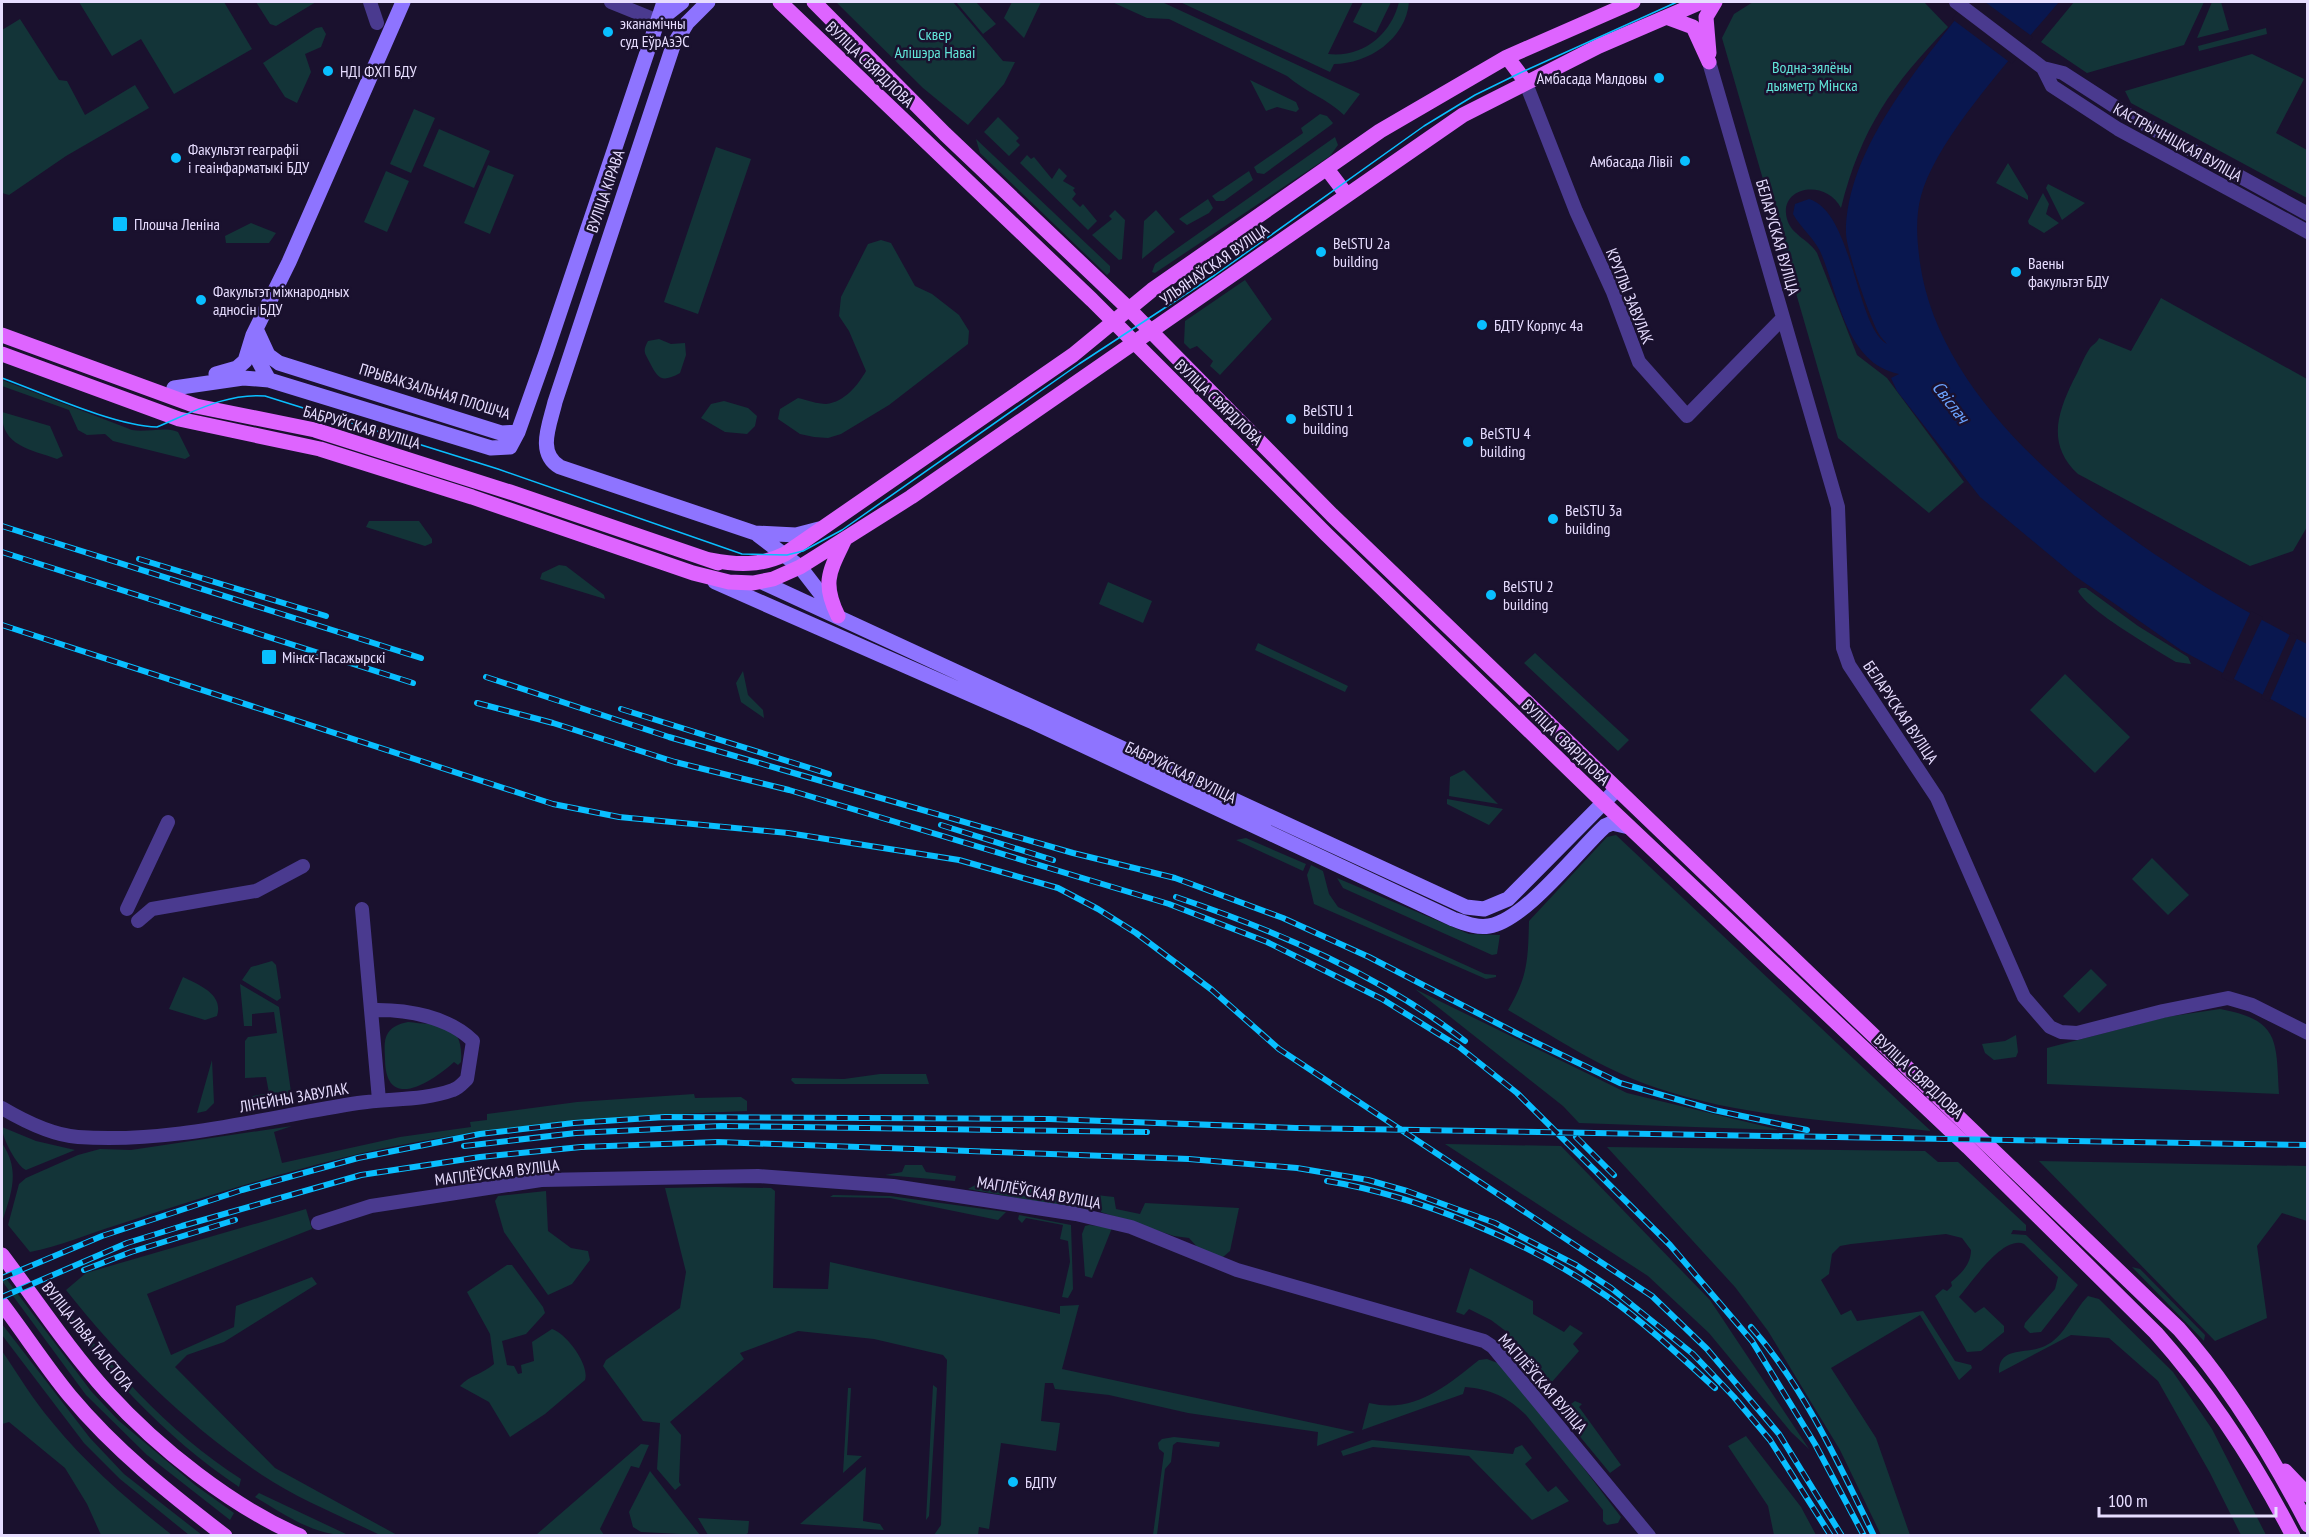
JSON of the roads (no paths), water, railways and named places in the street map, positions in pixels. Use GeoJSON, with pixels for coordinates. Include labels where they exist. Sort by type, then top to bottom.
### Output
{"type":"FeatureCollection","features":[{"type":"Feature","properties":{"kind":"main road","name":"ВУЛІЦА СВЯРДЛОВА"},"geometry":{"type":"LineString","coordinates":[[780,2],[1134,341],[1327,535],[1604,803],[1968,1147],[2156,1333],[2215,1405],[2253,1461],[2293,1536]]}},
{"type":"Feature","properties":{"kind":"main road","name":"ВУЛІЦА СВЯРДЛОВА"},"geometry":{"type":"LineString","coordinates":[[814,2],[945,134],[1129,309],[1332,515],[2179,1329],[2201,1353],[2267,1453],[2307,1525]]}},
{"type":"Feature","properties":{"kind":"main road","name":"УЛЬЯНАЎСКАЯ ВУЛІЦА"},"geometry":{"type":"LineString","coordinates":[[711,560],[746,565],[785,554],[1073,355],[1129,309],[1380,131],[1507,57],[1633,2]]}},
{"type":"Feature","properties":{"kind":"main road","name":"УЛЬЯНАЎСКАЯ ВУЛІЦА"},"geometry":{"type":"LineString","coordinates":[[762,582],[800,567],[911,497],[1149,330],[1463,115],[1525,81],[1701,2]]}},
{"type":"Feature","properties":{"kind":"main road"},"geometry":{"type":"LineString","coordinates":[[1709,62],[1706,17],[1714,2]]}},
{"type":"Feature","properties":{"kind":"main road"},"geometry":{"type":"LineString","coordinates":[[1666,16],[1693,27],[1709,62]]}},
{"type":"Feature","properties":{"kind":"main road"},"geometry":{"type":"LineString","coordinates":[[1507,57],[1525,81]]}},
{"type":"Feature","properties":{"kind":"main road"},"geometry":{"type":"LineString","coordinates":[[1327,169],[1346,194]]}},
{"type":"Feature","properties":{"kind":"main road","name":"БАБРУЙСКАЯ ВУЛІЦА"},"geometry":{"type":"LineString","coordinates":[[2,335],[204,408],[315,430],[510,492],[711,560]]}},
{"type":"Feature","properties":{"kind":"main road","name":"БАБРУЙСКАЯ ВУЛІЦА"},"geometry":{"type":"LineString","coordinates":[[2,354],[203,425],[320,449],[472,497],[693,573],[729,582],[762,582]]}},
{"type":"Feature","properties":{"kind":"main road"},"geometry":{"type":"LineString","coordinates":[[909,469],[907,484],[911,497]]}},
{"type":"Feature","properties":{"kind":"main road"},"geometry":{"type":"LineString","coordinates":[[838,616],[830,599],[828,580],[844,541]]}},
{"type":"Feature","properties":{"kind":"main road"},"geometry":{"type":"LineString","coordinates":[[711,560],[762,582]]}},
{"type":"Feature","properties":{"kind":"main road","name":"ВУЛІЦА ЛЬВА ТАЛСТОГА"},"geometry":{"type":"LineString","coordinates":[[2,1255],[106,1392],[148,1433],[249,1509],[300,1536]]}},
{"type":"Feature","properties":{"kind":"main road"},"geometry":{"type":"LineString","coordinates":[[2,1304],[69,1395],[103,1433],[148,1474],[225,1536]]}},
{"type":"Feature","properties":{"kind":"main road"},"geometry":{"type":"LineString","coordinates":[[2267,1453],[2307,1495]]}},
{"type":"Feature","properties":{"kind":"main road"},"geometry":{"type":"LineString","coordinates":[[2282,1515],[2284,1536]]}},
{"type":"Feature","properties":{"kind":"street"},"geometry":{"type":"LineString","coordinates":[[370,2],[377,23]]}},
{"type":"Feature","properties":{"kind":"street"},"geometry":{"type":"LineString","coordinates":[[149,406],[156,391],[174,388],[237,368],[245,362],[256,329],[403,2]]}},
{"type":"Feature","properties":{"kind":"street"},"geometry":{"type":"LineString","coordinates":[[612,2],[658,21],[682,2]]}},
{"type":"Feature","properties":{"kind":"street","name":"ВУЛІЦА КІРАВА"},"geometry":{"type":"LineString","coordinates":[[518,432],[664,2]]}},
{"type":"Feature","properties":{"kind":"street","name":"ВУЛІЦА КІРАВА"},"geometry":{"type":"LineString","coordinates":[[708,2],[687,23],[673,46],[555,402],[545,452],[550,462],[560,467],[755,533]]}},
{"type":"Feature","properties":{"kind":"street","name":"КАСТРЫЧНІЦКАЯ ВУЛІЦА"},"geometry":{"type":"LineString","coordinates":[[1956,2],[2043,68],[2063,73],[2128,115],[2307,214]]}},
{"type":"Feature","properties":{"kind":"street","name":"БЕЛАРУСКАЯ ВУЛІЦА"},"geometry":{"type":"LineString","coordinates":[[1709,62],[1838,507],[1839,595],[1843,648],[1846,657],[1937,798],[2031,1008],[2050,1027],[2061,1032],[2076,1033],[2163,1011],[2228,998],[2252,1005],[2307,1033]]}},
{"type":"Feature","properties":{"kind":"street","name":"КАСТРЫЧНІЦКАЯ ВУЛІЦА"},"geometry":{"type":"LineString","coordinates":[[2043,68],[2052,86],[2118,129],[2307,232]]}},
{"type":"Feature","properties":{"kind":"street","name":"КРУГЛЫ ЗАВУЛАК"},"geometry":{"type":"LineString","coordinates":[[1525,81],[1576,211],[1613,292],[1639,362],[1687,416],[1784,318]]}},
{"type":"Feature","properties":{"kind":"street"},"geometry":{"type":"LineString","coordinates":[[256,329],[258,360],[269,380]]}},
{"type":"Feature","properties":{"kind":"street","name":"ПРЫВАКЗАЛЬНАЯ ПЛОШЧА"},"geometry":{"type":"LineString","coordinates":[[256,329],[268,355],[279,363],[501,433],[518,432]]}},
{"type":"Feature","properties":{"kind":"street","name":"ПРЫВАКЗАЛЬНАЯ ПЛОШЧА"},"geometry":{"type":"LineString","coordinates":[[174,388],[243,378],[269,380],[491,448],[510,447],[518,432]]}},
{"type":"Feature","properties":{"kind":"street"},"geometry":{"type":"LineString","coordinates":[[532,393],[541,405],[555,402]]}},
{"type":"Feature","properties":{"kind":"street"},"geometry":{"type":"LineString","coordinates":[[755,533],[796,535],[822,529]]}},
{"type":"Feature","properties":{"kind":"street"},"geometry":{"type":"LineString","coordinates":[[755,533],[800,567],[838,616]]}},
{"type":"Feature","properties":{"kind":"street","name":"БАБРУЙСКАЯ ВУЛІЦА"},"geometry":{"type":"LineString","coordinates":[[693,573],[1026,719],[1453,919],[1475,926],[1496,924],[1521,913],[1605,826],[1612,823],[1629,827]]}},
{"type":"Feature","properties":{"kind":"street","name":"БАБРУЙСКАЯ ВУЛІЦА"},"geometry":{"type":"LineString","coordinates":[[762,582],[1466,906],[1484,909],[1508,899],[1617,789]]}},
{"type":"Feature","properties":{"kind":"street"},"geometry":{"type":"LineString","coordinates":[[127,909],[168,822]]}},
{"type":"Feature","properties":{"kind":"street"},"geometry":{"type":"LineString","coordinates":[[138,921],[152,909],[256,891],[303,866]]}},
{"type":"Feature","properties":{"kind":"street"},"geometry":{"type":"LineString","coordinates":[[362,909],[379,1101]]}},
{"type":"Feature","properties":{"kind":"street","name":"ЛІНЕЙНЫ ЗАВУЛАК"},"geometry":{"type":"LineString","coordinates":[[2,1108],[37,1126],[84,1137],[164,1134],[426,1095],[459,1088],[467,1079],[473,1041],[454,1024],[392,1010],[372,1010]]}},
{"type":"Feature","properties":{"kind":"street","name":"ЛІНЕЙНЫ ЗАВУЛАК"},"geometry":{"type":"LineString","coordinates":[[2,1104],[38,1121],[75,1131],[84,1137]]}},
{"type":"Feature","properties":{"kind":"street","name":"МАГІЛЁЎСКАЯ ВУЛІЦА"},"geometry":{"type":"LineString","coordinates":[[318,1223],[371,1206],[541,1180],[736,1176],[923,1190],[1076,1214],[1131,1227],[1237,1270],[1485,1341],[1493,1347],[1543,1405],[1648,1536]]}},
{"type":"Feature","properties":{"kind":"water","name":"Свіслач"},"geometry":{"type":"Polygon","coordinates":[[[1969,2],[2059,2],[1961,122],[1943,148],[1921,196],[1917,221],[1920,263],[1938,325],[1971,384],[2016,439],[2070,490],[2129,536],[2191,578],[2307,644],[2307,719],[2181,650],[2075,576],[1980,497],[1897,391],[1891,378],[1899,374],[1881,367],[1855,342],[1839,306],[1820,251],[1793,214],[1795,204],[1809,199],[1824,208],[1845,246],[1868,316],[1877,333],[1887,344],[1879,334],[1870,314],[1850,253],[1846,233],[1849,202],[1858,170],[1890,110],[1969,2]]]}},
{"type":"Feature","properties":{"kind":"tram line"},"geometry":{"type":"LineString","coordinates":[[2,378],[100,415],[157,427],[223,401],[237,397],[265,396],[498,469],[742,554],[787,555],[803,551],[842,530],[1079,364],[1215,275],[1424,126],[1475,95],[1677,2]]}},
{"type":"Feature","properties":{"kind":"railway"},"geometry":{"type":"LineString","coordinates":[[2,526],[421,658]]}},
{"type":"Feature","properties":{"kind":"railway"},"geometry":{"type":"LineString","coordinates":[[2,552],[413,683]]}},
{"type":"Feature","properties":{"kind":"railway"},"geometry":{"type":"LineString","coordinates":[[139,559],[326,616]]}},
{"type":"Feature","properties":{"kind":"railway"},"geometry":{"type":"LineString","coordinates":[[2,625],[553,804],[619,817],[788,833],[959,860],[1058,888],[1136,933],[1212,990],[1279,1049],[1652,1296],[1707,1349],[1779,1434],[1842,1536]]}},
{"type":"Feature","properties":{"kind":"railway"},"geometry":{"type":"LineString","coordinates":[[486,677],[669,737],[1073,853],[1175,878],[1283,918],[1369,957],[1518,1034],[1620,1083],[1714,1110],[1807,1130]]}},
{"type":"Feature","properties":{"kind":"railway"},"geometry":{"type":"LineString","coordinates":[[477,703],[553,723],[675,762],[789,790],[1169,904],[1267,942],[1382,999],[1458,1046],[1517,1093],[1670,1245],[1752,1341],[1815,1444],[1864,1536]]}},
{"type":"Feature","properties":{"kind":"railway"},"geometry":{"type":"LineString","coordinates":[[621,709],[829,774]]}},
{"type":"Feature","properties":{"kind":"railway"},"geometry":{"type":"LineString","coordinates":[[941,825],[1053,860]]}},
{"type":"Feature","properties":{"kind":"railway"},"geometry":{"type":"LineString","coordinates":[[1176,897],[1289,940],[1363,975],[1398,995],[1465,1041]]}},
{"type":"Feature","properties":{"kind":"railway"},"geometry":{"type":"LineString","coordinates":[[2,1278],[102,1236],[242,1190],[358,1158],[480,1134],[574,1123],[665,1117],[1049,1119],[1296,1128],[2308,1145]]}},
{"type":"Feature","properties":{"kind":"railway"},"geometry":{"type":"LineString","coordinates":[[464,1146],[576,1133],[721,1126],[1147,1132]]}},
{"type":"Feature","properties":{"kind":"railway"},"geometry":{"type":"LineString","coordinates":[[1576,1137],[1614,1175]]}},
{"type":"Feature","properties":{"kind":"railway"},"geometry":{"type":"LineString","coordinates":[[2,1297],[127,1243],[182,1226],[361,1175],[480,1157],[581,1147],[718,1142],[1189,1159],[1297,1168],[1368,1180],[1407,1191],[1495,1223],[1576,1265],[1611,1288],[1693,1354],[1734,1397],[1770,1440],[1831,1536]]}},
{"type":"Feature","properties":{"kind":"railway"},"geometry":{"type":"LineString","coordinates":[[1327,1181],[1362,1188],[1436,1210],[1474,1224],[1545,1258],[1622,1307],[1715,1388]]}},
{"type":"Feature","properties":{"kind":"railway"},"geometry":{"type":"LineString","coordinates":[[84,1270],[131,1252],[235,1220]]}},
{"type":"Feature","properties":{"kind":"railway"},"geometry":{"type":"LineString","coordinates":[[1751,1327],[1788,1375],[1804,1401],[1834,1454],[1874,1536]]}},
{"type":"Feature","properties":{"kind":"place","name":"эканамічны суд ЕўрАзЭС"},"geometry":{"type":"Point","coordinates":[608,32]}},
{"type":"Feature","properties":{"kind":"place","name":"НДІ ФХП БДУ"},"geometry":{"type":"Point","coordinates":[328,71]}},
{"type":"Feature","properties":{"kind":"place","name":"Амбасада Малдовы"},"geometry":{"type":"Point","coordinates":[1659,78]}},
{"type":"Feature","properties":{"kind":"place","name":"Факультэт геаграфіі і геаінфарматыкі БДУ"},"geometry":{"type":"Point","coordinates":[176,158]}},
{"type":"Feature","properties":{"kind":"place","name":"Амбасада Лівіі"},"geometry":{"type":"Point","coordinates":[1685,161]}},
{"type":"Feature","properties":{"kind":"place","name":"Плошча Леніна"},"geometry":{"type":"Point","coordinates":[120,224]}},
{"type":"Feature","properties":{"kind":"place","name":"BelSTU 2a building"},"geometry":{"type":"Point","coordinates":[1321,252]}},
{"type":"Feature","properties":{"kind":"place","name":"Ваены факультэт БДУ"},"geometry":{"type":"Point","coordinates":[2016,272]}},
{"type":"Feature","properties":{"kind":"place","name":"Факультэт міжнародных адносін БДУ"},"geometry":{"type":"Point","coordinates":[201,300]}},
{"type":"Feature","properties":{"kind":"place","name":"БДТУ Корпус 4а"},"geometry":{"type":"Point","coordinates":[1482,325]}},
{"type":"Feature","properties":{"kind":"place","name":"BelSTU 1 building"},"geometry":{"type":"Point","coordinates":[1291,419]}},
{"type":"Feature","properties":{"kind":"place","name":"BelSTU 4 building"},"geometry":{"type":"Point","coordinates":[1468,442]}},
{"type":"Feature","properties":{"kind":"place","name":"BelSTU 3a building"},"geometry":{"type":"Point","coordinates":[1553,519]}},
{"type":"Feature","properties":{"kind":"place","name":"BelSTU 2 building"},"geometry":{"type":"Point","coordinates":[1491,595]}},
{"type":"Feature","properties":{"kind":"place","name":"Мінск-Пасажырскі"},"geometry":{"type":"Point","coordinates":[269,657]}},
{"type":"Feature","properties":{"kind":"place","name":"БДПУ"},"geometry":{"type":"Point","coordinates":[1013,1482]}},
{"type":"Feature","properties":{"kind":"park label","name":"Сквер Алішэра Наваі"},"geometry":{"type":"Point","coordinates":[935,43]}},
{"type":"Feature","properties":{"kind":"park label","name":"Водна-зялёны дыяметр Мінска"},"geometry":{"type":"Point","coordinates":[1812,76]}}]}
